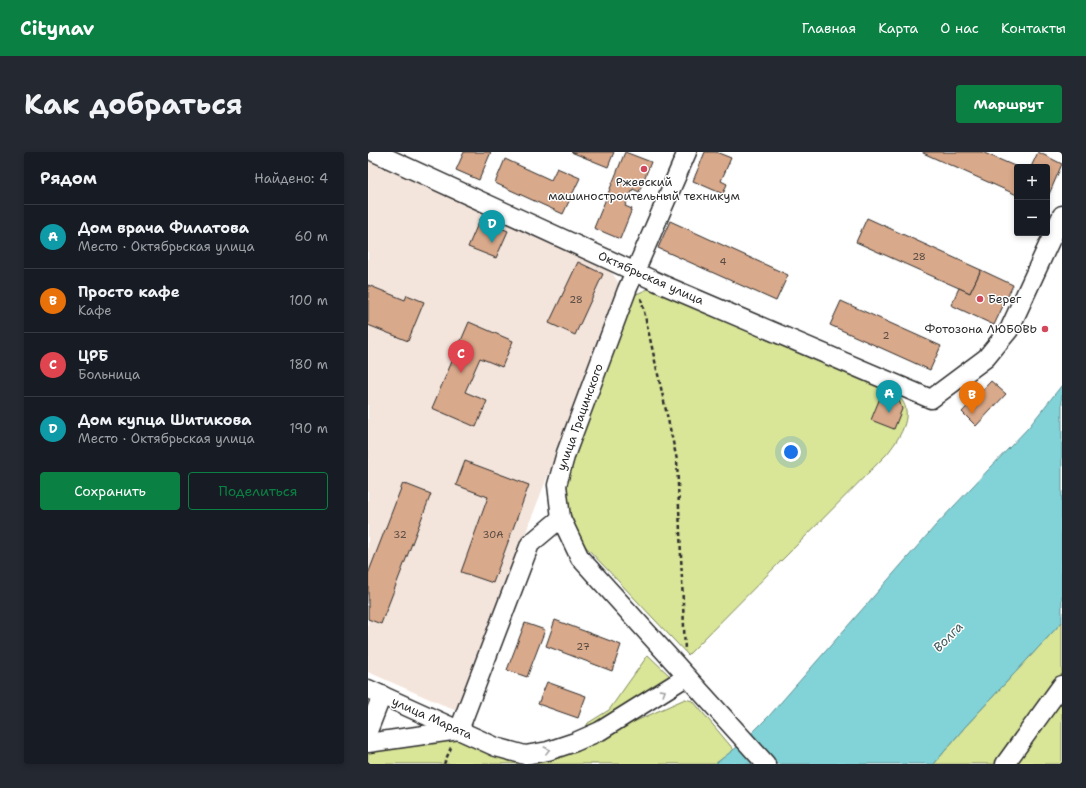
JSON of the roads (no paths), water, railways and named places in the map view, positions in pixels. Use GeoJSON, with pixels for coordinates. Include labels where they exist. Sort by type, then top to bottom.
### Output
{"type":"FeatureCollection","features":[{"type":"Feature","properties":{"kind":"street","name":"Октябрьская улица"},"geometry":{"type":"LineString","coordinates":[[374,152],[635,270],[931,399],[986,358],[1009,330],[1062,215]]}},
{"type":"Feature","properties":{"kind":"street","name":"улица Грацинского"},"geometry":{"type":"LineString","coordinates":[[687,152],[635,270],[566,453],[557,485],[561,518],[580,558],[766,764]]}},
{"type":"Feature","properties":{"kind":"street"},"geometry":{"type":"LineString","coordinates":[[368,743],[459,730],[530,544],[561,518]]}},
{"type":"Feature","properties":{"kind":"street","name":"улица Марата"},"geometry":{"type":"LineString","coordinates":[[375,692],[496,747],[525,755],[548,751],[575,742],[600,731],[686,677]]}},
{"type":"Feature","properties":{"kind":"street"},"geometry":{"type":"LineString","coordinates":[[1005,764],[1062,685]]}},
{"type":"Feature","properties":{"kind":"street"},"geometry":{"type":"LineString","coordinates":[[368,731],[375,692]]}},
{"type":"Feature","properties":{"kind":"water","name":"Волга"},"geometry":{"type":"Polygon","coordinates":[[[1062,385],[1062,622],[964,728],[934,764],[715,764],[741,744],[769,716],[936,525],[1028,428],[1062,385]]]}},
{"type":"Feature","properties":{"kind":"place","name":"Ржевский машиностроительный техникум"},"geometry":{"type":"Point","coordinates":[644,169]}},
{"type":"Feature","properties":{"kind":"place","name":"Дом купца Шитикова"},"geometry":{"type":"Point","coordinates":[492,243]}},
{"type":"Feature","properties":{"kind":"place","name":"Берег"},"geometry":{"type":"Point","coordinates":[980,299]}},
{"type":"Feature","properties":{"kind":"place","name":"Фотозона ЛЮБОВЬ"},"geometry":{"type":"Point","coordinates":[1045,329]}},
{"type":"Feature","properties":{"kind":"place","name":"ЦРБ"},"geometry":{"type":"Point","coordinates":[461,373]}},
{"type":"Feature","properties":{"kind":"place","name":"Дом врача Филатова"},"geometry":{"type":"Point","coordinates":[889,413]}},
{"type":"Feature","properties":{"kind":"place","name":"Просто кафе"},"geometry":{"type":"Point","coordinates":[972,414]}}]}
